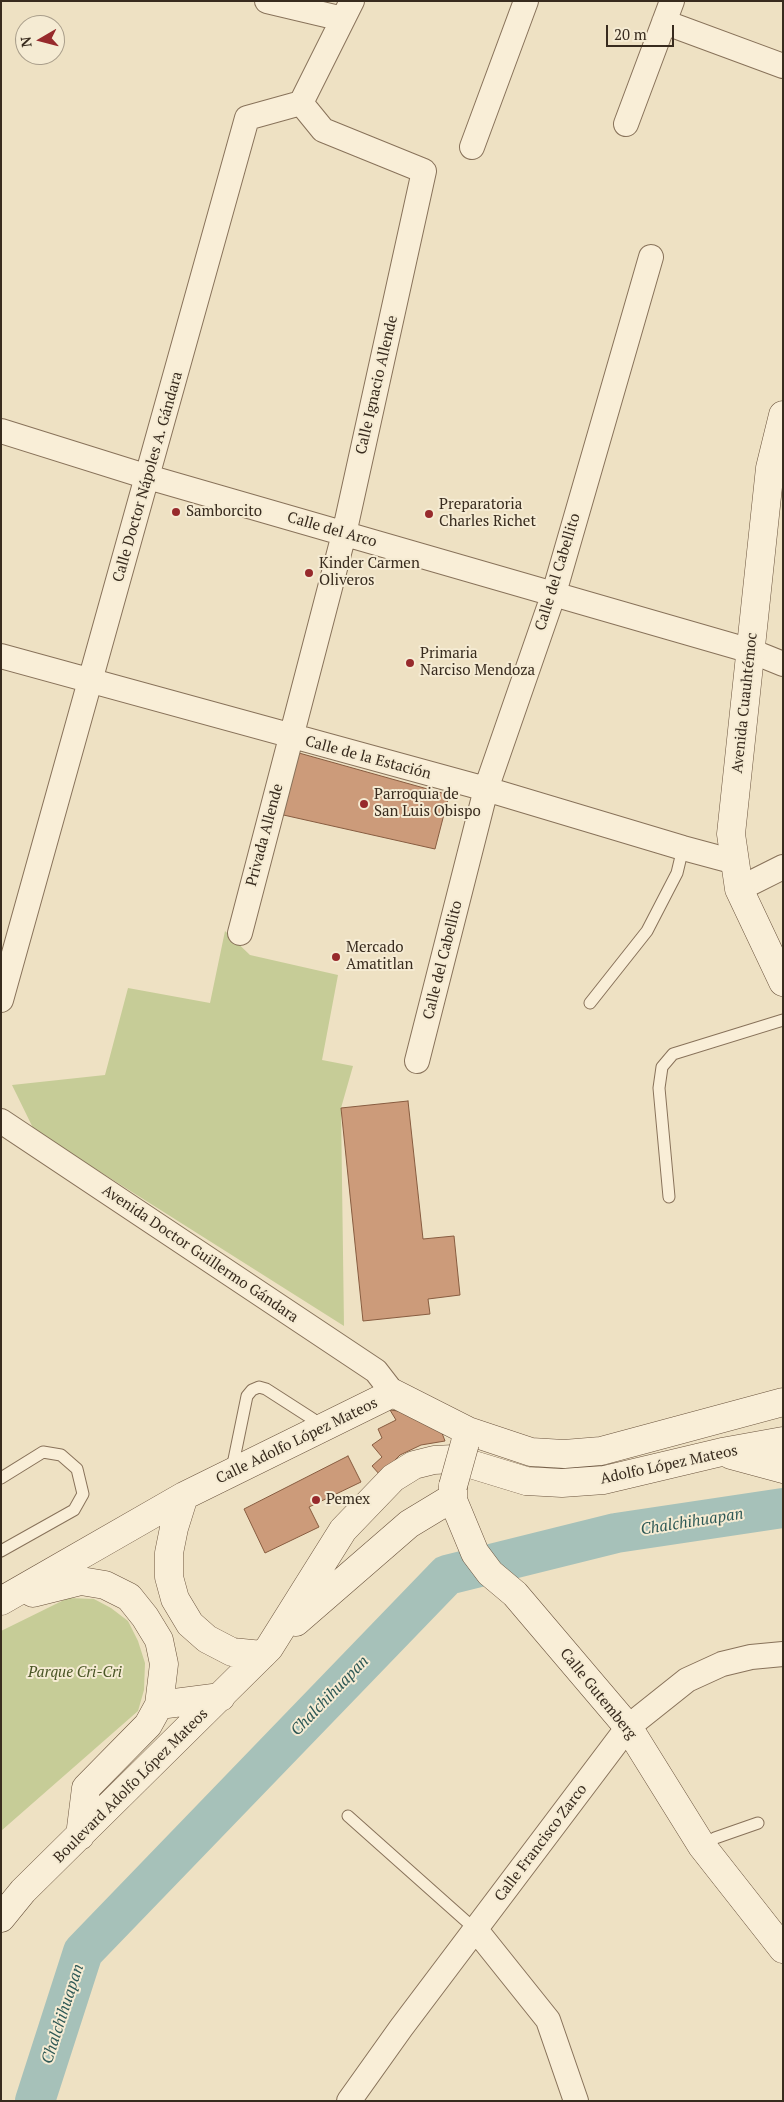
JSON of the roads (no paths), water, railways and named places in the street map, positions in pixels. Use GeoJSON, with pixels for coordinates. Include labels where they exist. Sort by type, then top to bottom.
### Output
{"type":"FeatureCollection","features":[{"type":"Feature","properties":{"kind":"main road","name":"Avenida Cuauhtémoc"},"geometry":{"type":"LineString","coordinates":[[783,415],[751,651],[732,834],[734,862],[739,889],[783,982]]}},
{"type":"Feature","properties":{"kind":"main road","name":"Calle Adolfo López Mateos"},"geometry":{"type":"LineString","coordinates":[[2,1600],[184,1496],[393,1393],[467,1437],[531,1452],[564,1454],[601,1451],[783,1402]]}},
{"type":"Feature","properties":{"kind":"main road"},"geometry":{"type":"LineString","coordinates":[[184,1496],[174,1528],[169,1553],[169,1577],[175,1599],[190,1624],[207,1639],[232,1652],[266,1651],[409,1524],[447,1501],[455,1501],[467,1437]]}},
{"type":"Feature","properties":{"kind":"main road","name":"Adolfo López Mateos"},"geometry":{"type":"LineString","coordinates":[[266,1651],[343,1530],[393,1478],[414,1465],[434,1460],[454,1459],[526,1481],[562,1483],[604,1480],[722,1452],[781,1459]]}},
{"type":"Feature","properties":{"kind":"main road","name":"Calle Gutemberg"},"geometry":{"type":"LineString","coordinates":[[455,1501],[474,1553],[490,1573],[515,1594],[628,1727],[702,1846],[783,1949]]}},
{"type":"Feature","properties":{"kind":"main road"},"geometry":{"type":"LineString","coordinates":[[2,1600],[81,1582],[105,1585],[129,1597],[145,1616],[159,1640],[164,1664],[159,1705],[148,1725],[86,1788],[80,1836]]}},
{"type":"Feature","properties":{"kind":"main road","name":"Boulevard Adolfo López Mateos"},"geometry":{"type":"LineString","coordinates":[[1,1918],[23,1891],[266,1651]]}},
{"type":"Feature","properties":{"kind":"main road"},"geometry":{"type":"LineString","coordinates":[[159,1705],[220,1697]]}},
{"type":"Feature","properties":{"kind":"street"},"geometry":{"type":"LineString","coordinates":[[267,1],[347,10],[301,103]]}},
{"type":"Feature","properties":{"kind":"street"},"geometry":{"type":"LineString","coordinates":[[472,147],[526,1]]}},
{"type":"Feature","properties":{"kind":"street"},"geometry":{"type":"LineString","coordinates":[[626,124],[668,12],[783,66]]}},
{"type":"Feature","properties":{"kind":"street","name":"Calle Doctor Nápoles A. Gándara"},"geometry":{"type":"LineString","coordinates":[[1,1000],[247,118],[301,103]]}},
{"type":"Feature","properties":{"kind":"street","name":"Calle Ignacio Allende"},"geometry":{"type":"LineString","coordinates":[[291,737],[344,534],[424,171],[323,130],[301,103]]}},
{"type":"Feature","properties":{"kind":"street","name":"Calle del Cabellito"},"geometry":{"type":"LineString","coordinates":[[417,1061],[486,790],[554,593],[651,257]]}},
{"type":"Feature","properties":{"kind":"street","name":"Calle del Arco"},"geometry":{"type":"LineString","coordinates":[[1,431],[148,477],[751,651],[783,664]]}},
{"type":"Feature","properties":{"kind":"street","name":"Calle de la Estación"},"geometry":{"type":"LineString","coordinates":[[1,656],[486,790],[734,862]]}},
{"type":"Feature","properties":{"kind":"street","name":"Privada Allende"},"geometry":{"type":"LineString","coordinates":[[240,933],[291,737]]}},
{"type":"Feature","properties":{"kind":"street"},"geometry":{"type":"LineString","coordinates":[[739,889],[783,867]]}},
{"type":"Feature","properties":{"kind":"street","name":"Avenida Doctor Guillermo Gándara"},"geometry":{"type":"LineString","coordinates":[[1,1121],[376,1371],[393,1393]]}},
{"type":"Feature","properties":{"kind":"street","name":"Calle Francisco Zarco"},"geometry":{"type":"LineString","coordinates":[[349,2101],[401,2028],[628,1727],[687,1680],[722,1664],[751,1657],[783,1654]]}},
{"type":"Feature","properties":{"kind":"street"},"geometry":{"type":"LineString","coordinates":[[476,1930],[548,2020],[576,2101]]}},
{"type":"Feature","properties":{"kind":"lane"},"geometry":{"type":"LineString","coordinates":[[590,1003],[647,931],[677,873],[683,848]]}},
{"type":"Feature","properties":{"kind":"lane"},"geometry":{"type":"LineString","coordinates":[[669,1197],[658,1088],[662,1067],[673,1054],[783,1020]]}},
{"type":"Feature","properties":{"kind":"lane"},"geometry":{"type":"LineString","coordinates":[[231,1473],[247,1396],[252,1390],[259,1387],[266,1389],[324,1426]]}},
{"type":"Feature","properties":{"kind":"lane"},"geometry":{"type":"LineString","coordinates":[[1,1478],[43,1452],[61,1455],[77,1469],[83,1494],[74,1510],[1,1551]]}},
{"type":"Feature","properties":{"kind":"lane"},"geometry":{"type":"LineString","coordinates":[[348,1816],[476,1930]]}},
{"type":"Feature","properties":{"kind":"lane"},"geometry":{"type":"LineString","coordinates":[[702,1846],[715,1838],[758,1823]]}},
{"type":"Feature","properties":{"kind":"waterway","name":"Chalchihuapan"},"geometry":{"type":"LineString","coordinates":[[35,2101],[83,1952],[447,1575],[616,1533],[783,1508]]}},
{"type":"Feature","properties":{"kind":"place","name":"Samborcito"},"geometry":{"type":"Point","coordinates":[176,512]}},
{"type":"Feature","properties":{"kind":"place","name":"Preparatoria Charles Richet"},"geometry":{"type":"Point","coordinates":[429,514]}},
{"type":"Feature","properties":{"kind":"place","name":"Kinder Carmen Oliveros"},"geometry":{"type":"Point","coordinates":[309,573]}},
{"type":"Feature","properties":{"kind":"place","name":"Primaria Narciso Mendoza"},"geometry":{"type":"Point","coordinates":[410,663]}},
{"type":"Feature","properties":{"kind":"place","name":"Parroquia de San Luis Obispo"},"geometry":{"type":"Point","coordinates":[364,804]}},
{"type":"Feature","properties":{"kind":"place","name":"Mercado Amatitlan"},"geometry":{"type":"Point","coordinates":[336,957]}},
{"type":"Feature","properties":{"kind":"place","name":"Pemex"},"geometry":{"type":"Point","coordinates":[316,1500]}},
{"type":"Feature","properties":{"kind":"park label","name":"Parque Cri-Cri"},"geometry":{"type":"Point","coordinates":[75,1673]}}]}
